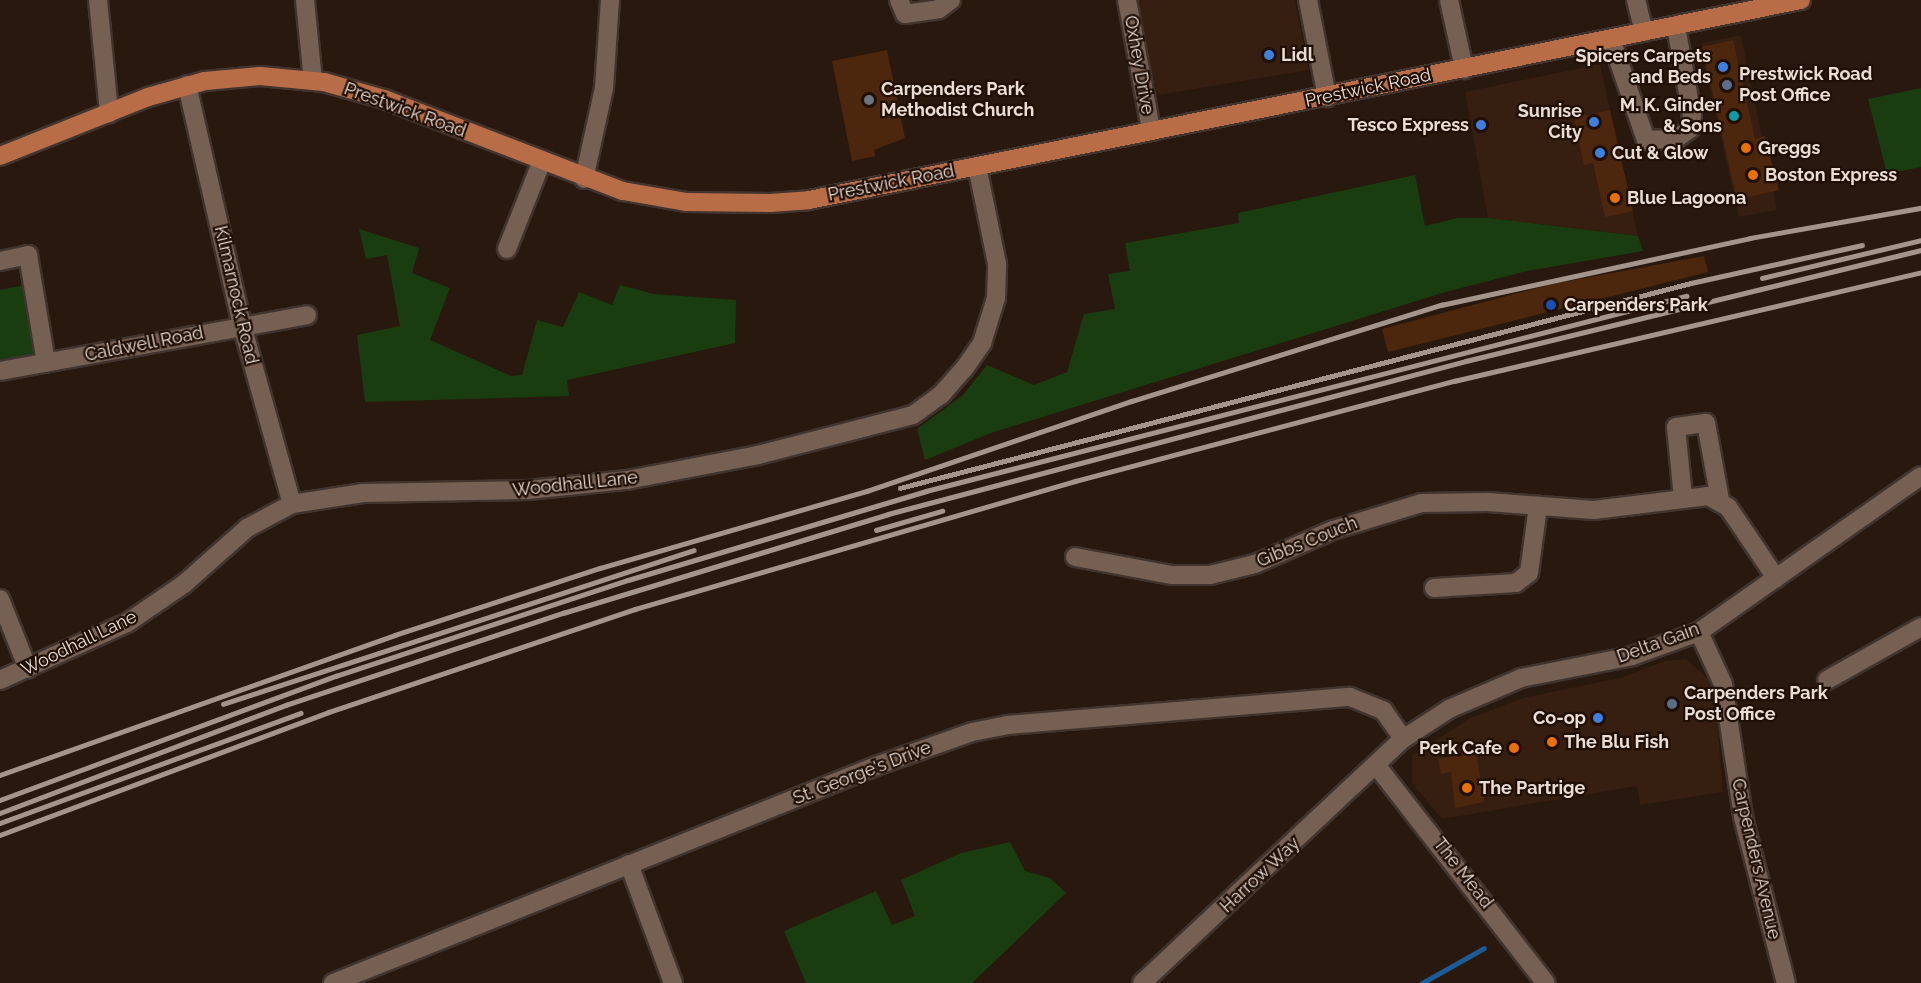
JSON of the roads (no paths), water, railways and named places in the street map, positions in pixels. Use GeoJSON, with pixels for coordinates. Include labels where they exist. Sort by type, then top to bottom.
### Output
{"type":"FeatureCollection","features":[{"type":"Feature","properties":{"kind":"main road","name":"Prestwick Road"},"geometry":{"type":"LineString","coordinates":[[0,156],[187,85],[260,76],[313,81],[384,99],[541,163],[584,178],[655,197],[747,205],[809,200],[1150,130],[1327,98],[1801,0]]}},
{"type":"Feature","properties":{"kind":"street"},"geometry":{"type":"LineString","coordinates":[[98,0],[109,113]]}},
{"type":"Feature","properties":{"kind":"street"},"geometry":{"type":"LineString","coordinates":[[306,0],[313,81]]}},
{"type":"Feature","properties":{"kind":"street"},"geometry":{"type":"LineString","coordinates":[[584,178],[604,88],[610,0]]}},
{"type":"Feature","properties":{"kind":"street"},"geometry":{"type":"LineString","coordinates":[[899,0],[905,14],[939,9],[951,0]]}},
{"type":"Feature","properties":{"kind":"street","name":"Oxhey Drive"},"geometry":{"type":"LineString","coordinates":[[1126,0],[1150,130]]}},
{"type":"Feature","properties":{"kind":"street"},"geometry":{"type":"LineString","coordinates":[[1308,0],[1327,98]]}},
{"type":"Feature","properties":{"kind":"street"},"geometry":{"type":"LineString","coordinates":[[1449,0],[1464,69]]}},
{"type":"Feature","properties":{"kind":"street"},"geometry":{"type":"LineString","coordinates":[[1636,0],[1644,32]]}},
{"type":"Feature","properties":{"kind":"street"},"geometry":{"type":"LineString","coordinates":[[1611,39],[1646,140],[1676,139],[1690,129],[1692,116],[1676,26]]}},
{"type":"Feature","properties":{"kind":"street","name":"Kilmarnock Road"},"geometry":{"type":"LineString","coordinates":[[187,85],[242,325],[292,504]]}},
{"type":"Feature","properties":{"kind":"street"},"geometry":{"type":"LineString","coordinates":[[507,249],[541,163]]}},
{"type":"Feature","properties":{"kind":"street","name":"Woodhall Lane"},"geometry":{"type":"LineString","coordinates":[[0,680],[127,623],[184,584],[247,528],[292,504],[363,493],[528,490],[627,480],[758,455],[913,415],[941,395],[964,369],[982,343],[996,298],[997,264],[977,166]]}},
{"type":"Feature","properties":{"kind":"street"},"geometry":{"type":"LineString","coordinates":[[0,261],[28,255],[46,363]]}},
{"type":"Feature","properties":{"kind":"street","name":"Caldwell Road"},"geometry":{"type":"LineString","coordinates":[[0,371],[242,325],[307,315]]}},
{"type":"Feature","properties":{"kind":"street"},"geometry":{"type":"LineString","coordinates":[[1683,498],[1676,427],[1706,423],[1720,500],[1776,578]]}},
{"type":"Feature","properties":{"kind":"street","name":"Delta Gain"},"geometry":{"type":"LineString","coordinates":[[1376,765],[1403,739],[1484,691],[1548,670],[1632,656],[1699,632],[1921,476]]}},
{"type":"Feature","properties":{"kind":"street","name":"Gibbs Couch"},"geometry":{"type":"LineString","coordinates":[[1075,557],[1172,575],[1210,575],[1256,564],[1333,530],[1422,503],[1620,510],[1683,498],[1720,500]]}},
{"type":"Feature","properties":{"kind":"street"},"geometry":{"type":"LineString","coordinates":[[1434,588],[1516,583],[1529,573],[1538,506]]}},
{"type":"Feature","properties":{"kind":"street"},"geometry":{"type":"LineString","coordinates":[[0,599],[28,669]]}},
{"type":"Feature","properties":{"kind":"street"},"geometry":{"type":"LineString","coordinates":[[1827,680],[1921,627]]}},
{"type":"Feature","properties":{"kind":"street","name":"Carpenders Avenue"},"geometry":{"type":"LineString","coordinates":[[1699,632],[1723,684],[1743,817],[1786,983]]}},
{"type":"Feature","properties":{"kind":"street","name":"St. George's Drive"},"geometry":{"type":"LineString","coordinates":[[333,983],[876,766],[1007,725],[1350,697],[1383,710],[1403,739]]}},
{"type":"Feature","properties":{"kind":"street","name":"Harrow Way"},"geometry":{"type":"LineString","coordinates":[[1142,983],[1376,765]]}},
{"type":"Feature","properties":{"kind":"street","name":"The Mead"},"geometry":{"type":"LineString","coordinates":[[1376,765],[1546,983]]}},
{"type":"Feature","properties":{"kind":"street"},"geometry":{"type":"LineString","coordinates":[[629,864],[673,983]]}},
{"type":"Feature","properties":{"kind":"waterway"},"geometry":{"type":"LineString","coordinates":[[1422,983],[1484,948]]}},
{"type":"Feature","properties":{"kind":"railway"},"geometry":{"type":"LineString","coordinates":[[0,775],[395,635],[600,568],[867,491],[1132,401],[1441,305],[1750,238],[1921,208]]}},
{"type":"Feature","properties":{"kind":"railway"},"geometry":{"type":"LineString","coordinates":[[1762,278],[1921,240]]}},
{"type":"Feature","properties":{"kind":"railway"},"geometry":{"type":"LineString","coordinates":[[900,488],[1691,283],[1862,245]]}},
{"type":"Feature","properties":{"kind":"railway"},"geometry":{"type":"LineString","coordinates":[[0,813],[286,705],[563,613],[888,514],[1466,361],[1921,250]]}},
{"type":"Feature","properties":{"kind":"railway"},"geometry":{"type":"LineString","coordinates":[[0,835],[329,712],[635,609],[1075,481],[1454,381],[1921,272]]}},
{"type":"Feature","properties":{"kind":"railway"},"geometry":{"type":"LineString","coordinates":[[0,800],[336,676],[628,580],[926,491],[1686,296]]}},
{"type":"Feature","properties":{"kind":"railway"},"geometry":{"type":"LineString","coordinates":[[876,530],[942,511]]}},
{"type":"Feature","properties":{"kind":"railway"},"geometry":{"type":"LineString","coordinates":[[223,704],[693,550]]}},
{"type":"Feature","properties":{"kind":"railway"},"geometry":{"type":"LineString","coordinates":[[0,823],[301,713]]}},
{"type":"Feature","properties":{"kind":"place","name":"Lidl"},"geometry":{"type":"Point","coordinates":[1269,55]}},
{"type":"Feature","properties":{"kind":"place","name":"Spicers Carpets and Beds"},"geometry":{"type":"Point","coordinates":[1723,67]}},
{"type":"Feature","properties":{"kind":"place","name":"Prestwick Road Post Office"},"geometry":{"type":"Point","coordinates":[1727,85]}},
{"type":"Feature","properties":{"kind":"place","name":"Carpenders Park Methodist Church"},"geometry":{"type":"Point","coordinates":[869,100]}},
{"type":"Feature","properties":{"kind":"place","name":"M. K. Ginder & Sons"},"geometry":{"type":"Point","coordinates":[1734,116]}},
{"type":"Feature","properties":{"kind":"place","name":"Sunrise City"},"geometry":{"type":"Point","coordinates":[1594,122]}},
{"type":"Feature","properties":{"kind":"place","name":"Tesco Express"},"geometry":{"type":"Point","coordinates":[1481,125]}},
{"type":"Feature","properties":{"kind":"place","name":"Greggs"},"geometry":{"type":"Point","coordinates":[1746,148]}},
{"type":"Feature","properties":{"kind":"place","name":"Cut & Glow"},"geometry":{"type":"Point","coordinates":[1600,153]}},
{"type":"Feature","properties":{"kind":"place","name":"Boston Express"},"geometry":{"type":"Point","coordinates":[1753,175]}},
{"type":"Feature","properties":{"kind":"place","name":"Blue Lagoona"},"geometry":{"type":"Point","coordinates":[1615,198]}},
{"type":"Feature","properties":{"kind":"place","name":"Carpenders Park"},"geometry":{"type":"Point","coordinates":[1551,305]}},
{"type":"Feature","properties":{"kind":"place","name":"Carpenders Park Post Office"},"geometry":{"type":"Point","coordinates":[1672,704]}},
{"type":"Feature","properties":{"kind":"place","name":"Co-op"},"geometry":{"type":"Point","coordinates":[1598,718]}},
{"type":"Feature","properties":{"kind":"place","name":"The Blu Fish"},"geometry":{"type":"Point","coordinates":[1552,742]}},
{"type":"Feature","properties":{"kind":"place","name":"Perk Cafe"},"geometry":{"type":"Point","coordinates":[1514,748]}},
{"type":"Feature","properties":{"kind":"place","name":"The Partrige"},"geometry":{"type":"Point","coordinates":[1467,788]}}]}
